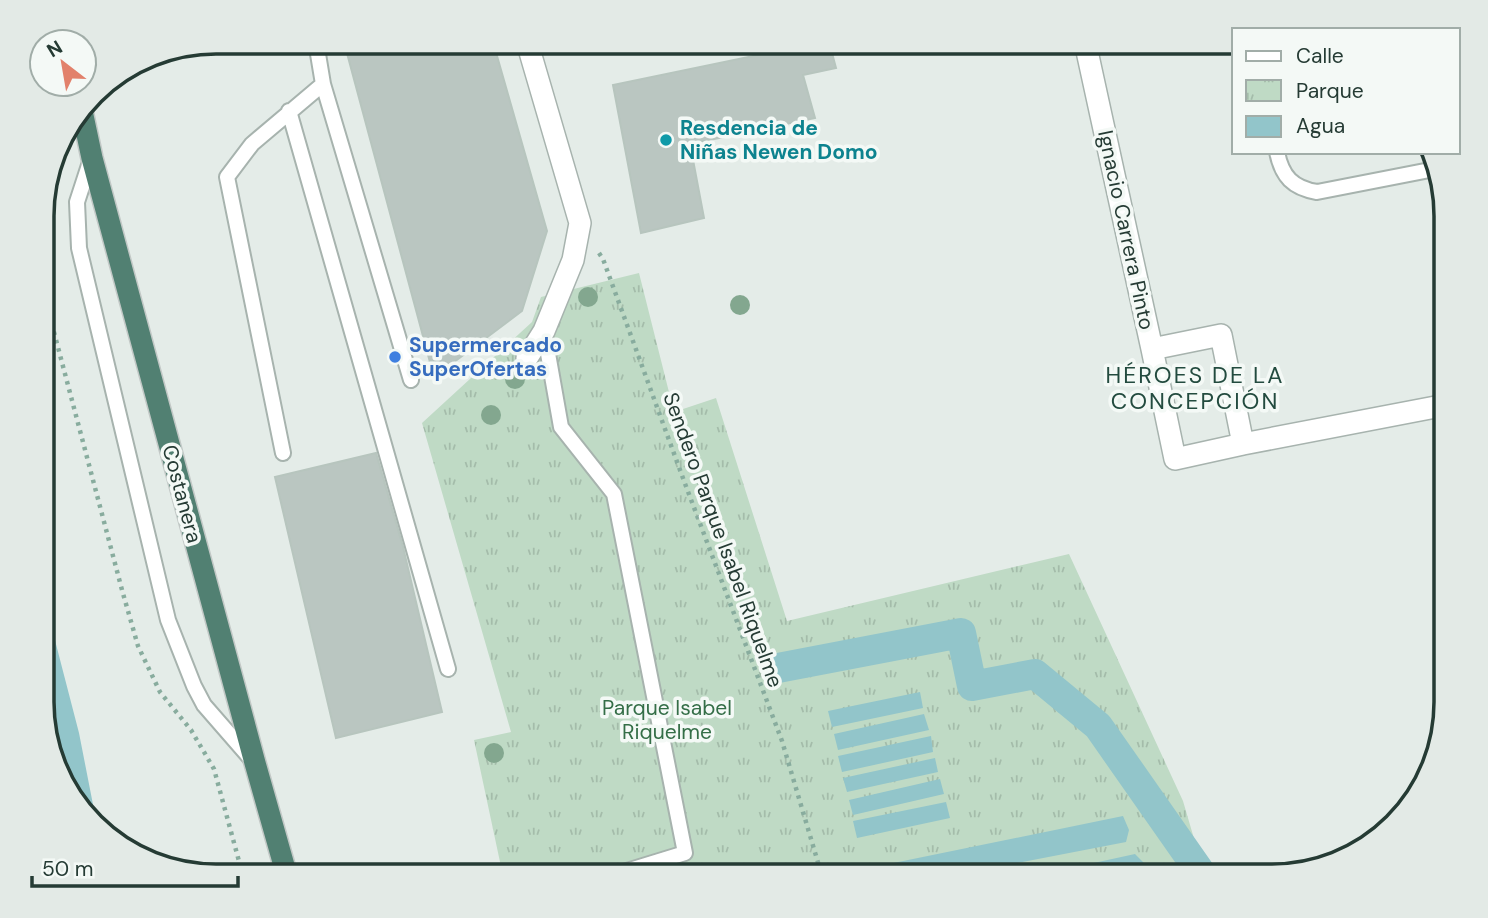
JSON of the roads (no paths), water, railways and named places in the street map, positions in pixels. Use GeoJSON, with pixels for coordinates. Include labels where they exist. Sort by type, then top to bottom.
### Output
{"type":"FeatureCollection","features":[{"type":"Feature","properties":{"kind":"highway","name":"Costanera"},"geometry":{"type":"LineString","coordinates":[[84,123],[255,763],[284,864]]}},
{"type":"Feature","properties":{"kind":"street","name":"Ignacio Carrera Pinto"},"geometry":{"type":"LineString","coordinates":[[1088,54],[1175,459],[1243,444]]}},
{"type":"Feature","properties":{"kind":"street"},"geometry":{"type":"LineString","coordinates":[[527,358],[544,331],[573,261],[580,223],[531,55]]}},
{"type":"Feature","properties":{"kind":"street"},"geometry":{"type":"LineString","coordinates":[[1152,349],[1221,335],[1243,444],[1433,407]]}},
{"type":"Feature","properties":{"kind":"lane"},"geometry":{"type":"LineString","coordinates":[[318,55],[323,84],[411,380]]}},
{"type":"Feature","properties":{"kind":"lane"},"geometry":{"type":"LineString","coordinates":[[283,453],[227,177],[253,144],[323,84]]}},
{"type":"Feature","properties":{"kind":"lane"},"geometry":{"type":"LineString","coordinates":[[289,111],[447,668]]}},
{"type":"Feature","properties":{"kind":"lane"},"geometry":{"type":"LineString","coordinates":[[1277,154],[1279,164],[1286,176],[1306,190],[1317,192],[1427,171]]}},
{"type":"Feature","properties":{"kind":"lane"},"geometry":{"type":"LineString","coordinates":[[92,158],[77,202],[79,248],[168,620],[204,705],[255,763]]}},
{"type":"Feature","properties":{"kind":"lane"},"geometry":{"type":"LineString","coordinates":[[544,331],[561,427],[614,494],[685,853],[651,864]]}},
{"type":"Feature","properties":{"kind":"water"},"geometry":{"type":"Polygon","coordinates":[[[54,636],[79,733],[93,806],[71,773],[57,733],[54,636]]]}},
{"type":"Feature","properties":{"kind":"water"},"geometry":{"type":"Polygon","coordinates":[[[920,692],[923,708],[832,727],[828,711],[920,692]]]}},
{"type":"Feature","properties":{"kind":"water"},"geometry":{"type":"Polygon","coordinates":[[[924,714],[929,730],[838,750],[834,734],[924,714]]]}},
{"type":"Feature","properties":{"kind":"water"},"geometry":{"type":"Polygon","coordinates":[[[931,736],[933,752],[842,772],[838,756],[931,736]]]}},
{"type":"Feature","properties":{"kind":"water"},"geometry":{"type":"Polygon","coordinates":[[[935,758],[938,772],[847,792],[843,778],[935,758]]]}},
{"type":"Feature","properties":{"kind":"water"},"geometry":{"type":"Polygon","coordinates":[[[940,779],[944,794],[853,815],[849,800],[940,779]]]}},
{"type":"Feature","properties":{"kind":"water"},"geometry":{"type":"Polygon","coordinates":[[[946,802],[950,818],[857,838],[853,821],[946,802]]]}},
{"type":"Feature","properties":{"kind":"water"},"geometry":{"type":"Polygon","coordinates":[[[1123,816],[1129,830],[1126,842],[1015,863],[892,863],[1123,816]]]}},
{"type":"Feature","properties":{"kind":"water"},"geometry":{"type":"Polygon","coordinates":[[[1135,854],[1144,863],[1093,863],[1135,854]]]}},
{"type":"Feature","properties":{"kind":"waterway"},"geometry":{"type":"LineString","coordinates":[[778,668],[961,633],[972,686],[1035,674],[1098,726],[1194,863]]}},
{"type":"Feature","properties":{"kind":"place","name":"Resdencia de Niñas Newen Domo"},"geometry":{"type":"Point","coordinates":[666,140]}},
{"type":"Feature","properties":{"kind":"place","name":"Supermercado SuperOfertas"},"geometry":{"type":"Point","coordinates":[395,357]}},
{"type":"Feature","properties":{"kind":"district","name":"HÉROES DE LA CONCEPCIÓN"},"geometry":{"type":"Point","coordinates":[1195,388]}},
{"type":"Feature","properties":{"kind":"park label","name":"Parque Isabel Riquelme"},"geometry":{"type":"Point","coordinates":[667,720]}}]}
